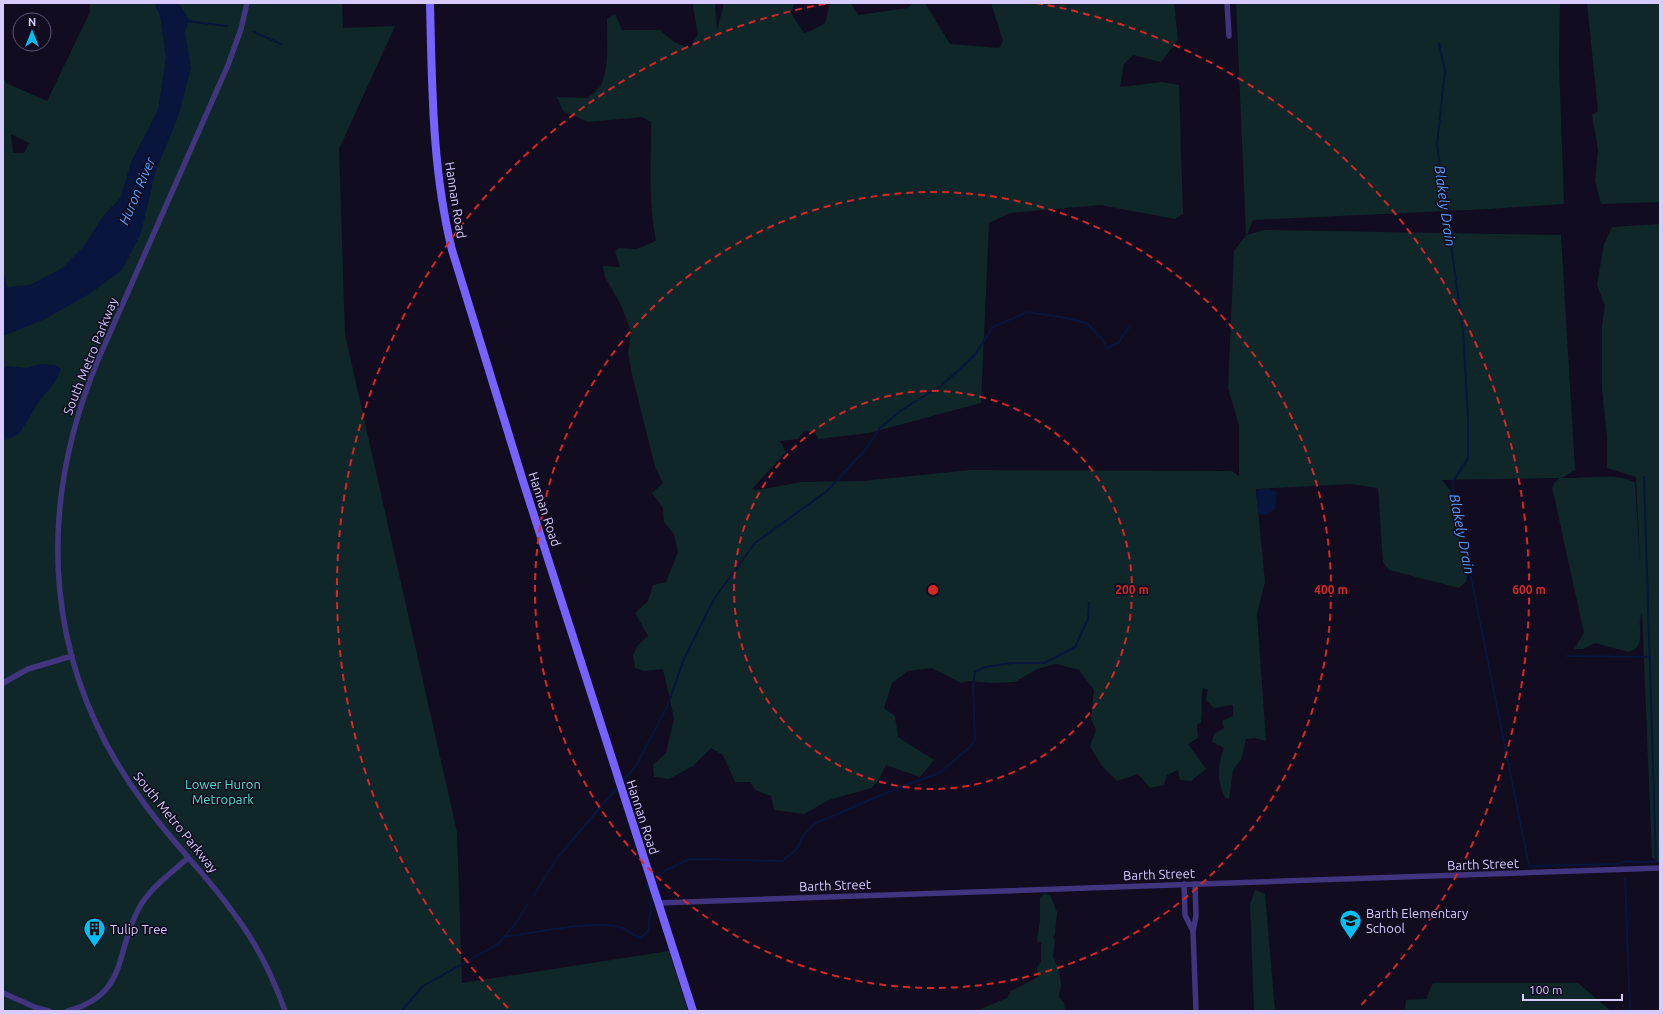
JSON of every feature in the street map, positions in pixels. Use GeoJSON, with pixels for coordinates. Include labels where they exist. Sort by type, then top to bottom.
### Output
{"type":"FeatureCollection","features":[{"type":"Feature","properties":{"kind":"street","name":"South Metro Parkway"},"geometry":{"type":"LineString","coordinates":[[247,3],[241,29],[228,65],[95,367],[73,428],[61,489],[57,534],[60,598],[72,656],[93,715],[114,758],[143,803],[224,900],[247,932],[268,968],[285,1011]]}},
{"type":"Feature","properties":{"kind":"street","name":"Hannan Road"},"geometry":{"type":"LineString","coordinates":[[430,3],[438,175],[441,199],[451,244],[523,481],[693,1011]]}},
{"type":"Feature","properties":{"kind":"street"},"geometry":{"type":"LineString","coordinates":[[1227,3],[1229,36]]}},
{"type":"Feature","properties":{"kind":"street"},"geometry":{"type":"LineString","coordinates":[[3,684],[28,669],[72,656]]}},
{"type":"Feature","properties":{"kind":"street"},"geometry":{"type":"LineString","coordinates":[[68,1011],[83,1007],[103,995],[119,967],[134,919],[144,900],[163,880],[188,858]]}},
{"type":"Feature","properties":{"kind":"street","name":"Barth Street"},"geometry":{"type":"LineString","coordinates":[[658,903],[1660,868]]}},
{"type":"Feature","properties":{"kind":"street"},"geometry":{"type":"LineString","coordinates":[[1184,884],[1185,915],[1193,931]]}},
{"type":"Feature","properties":{"kind":"street"},"geometry":{"type":"LineString","coordinates":[[1195,884],[1196,916],[1193,931],[1196,1011]]}},
{"type":"Feature","properties":{"kind":"street"},"geometry":{"type":"LineString","coordinates":[[3,993],[32,1006],[50,1011]]}},
{"type":"Feature","properties":{"kind":"green space","name":"Lower Huron Metropark"},"geometry":{"type":"Polygon","coordinates":[[[90,3],[342,3],[343,28],[395,26],[339,149],[345,334],[457,832],[462,983],[669,951],[688,1011],[3,1011],[3,76],[6,83],[47,101],[90,12],[90,3]],[[11,134],[13,153],[24,153],[29,143],[11,134]]]}},
{"type":"Feature","properties":{"kind":"green space"},"geometry":{"type":"Polygon","coordinates":[[[694,3],[715,3],[717,30],[724,3],[794,3],[791,13],[804,33],[825,23],[830,3],[851,3],[858,15],[908,8],[913,3],[925,3],[950,44],[999,48],[1003,41],[991,3],[1174,3],[1178,40],[1161,62],[1133,55],[1124,64],[1120,87],[1162,82],[1179,85],[1183,214],[1175,219],[1100,205],[1010,213],[989,223],[981,403],[869,433],[818,439],[814,431],[803,432],[798,439],[780,441],[786,452],[752,489],[758,490],[802,482],[862,481],[971,470],[1232,471],[1239,476],[1239,426],[1228,388],[1234,251],[1246,235],[1236,3],[1560,3],[1559,62],[1564,204],[1253,220],[1247,235],[1264,230],[1561,235],[1575,470],[1562,478],[1611,477],[1629,480],[1635,483],[1640,562],[1636,477],[1607,468],[1607,437],[1602,389],[1602,326],[1605,306],[1597,285],[1604,244],[1612,227],[1660,224],[1660,864],[1652,857],[1642,613],[1640,618],[1640,640],[1634,649],[1628,652],[1595,643],[1583,649],[1574,649],[1584,633],[1552,487],[1560,478],[1442,480],[1450,490],[1467,576],[1466,582],[1459,588],[1389,570],[1383,562],[1378,488],[1351,484],[1256,489],[1265,582],[1257,614],[1266,741],[1254,738],[1246,739],[1241,760],[1233,770],[1229,799],[1225,798],[1219,779],[1219,767],[1224,748],[1212,742],[1214,734],[1224,728],[1222,721],[1233,716],[1233,705],[1214,708],[1206,700],[1208,690],[1203,688],[1201,722],[1197,725],[1198,738],[1188,744],[1206,769],[1191,781],[1180,780],[1178,770],[1167,775],[1164,785],[1150,788],[1138,774],[1117,781],[1101,765],[1090,746],[1096,730],[1091,719],[1094,690],[1079,670],[1056,664],[1037,669],[1015,682],[993,683],[968,681],[961,683],[932,668],[908,671],[892,683],[884,708],[895,716],[898,737],[934,760],[920,777],[886,765],[878,781],[871,788],[829,800],[804,814],[774,810],[771,796],[755,790],[750,782],[735,782],[723,755],[711,748],[693,766],[669,779],[654,777],[653,765],[666,753],[674,718],[663,669],[644,671],[635,668],[633,655],[638,645],[648,636],[635,613],[648,601],[653,585],[666,582],[678,552],[674,534],[664,522],[663,508],[652,493],[663,483],[655,467],[632,374],[628,353],[631,332],[621,305],[605,277],[603,266],[620,267],[615,251],[619,248],[636,249],[656,241],[653,226],[651,197],[651,122],[642,117],[588,122],[563,111],[557,97],[587,98],[599,88],[605,73],[607,19],[615,14],[622,30],[660,30],[674,42],[690,48],[698,34],[693,6],[694,3]]]}},
{"type":"Feature","properties":{"kind":"green space"},"geometry":{"type":"Polygon","coordinates":[[[1587,3],[1660,3],[1660,202],[1601,204],[1595,181],[1598,150],[1592,115],[1598,111],[1587,3]]]}},
{"type":"Feature","properties":{"kind":"green space"},"geometry":{"type":"Polygon","coordinates":[[[1255,890],[1265,894],[1275,1011],[1254,1011],[1250,904],[1255,890]]]}},
{"type":"Feature","properties":{"kind":"green space"},"geometry":{"type":"Polygon","coordinates":[[[1045,894],[1050,895],[1057,912],[1055,934],[1053,937],[1055,940],[1053,957],[1059,969],[1061,985],[1059,997],[1064,1003],[1065,1011],[976,1011],[1007,998],[1011,991],[1038,977],[1037,967],[1041,961],[1041,943],[1037,941],[1040,920],[1040,897],[1045,894]]]}},
{"type":"Feature","properties":{"kind":"green space"},"geometry":{"type":"Polygon","coordinates":[[[1433,983],[1578,983],[1611,1011],[1405,1011],[1406,1000],[1426,999],[1433,983]]]}},
{"type":"Feature","properties":{"kind":"water","name":"Huron River"},"geometry":{"type":"Polygon","coordinates":[[[154,3],[179,3],[189,20],[185,32],[191,68],[178,117],[155,173],[141,233],[122,270],[91,293],[45,319],[3,336],[3,271],[7,287],[30,285],[62,268],[84,246],[103,216],[121,197],[131,162],[158,110],[166,58],[160,16],[154,3]]]}},
{"type":"Feature","properties":{"kind":"water"},"geometry":{"type":"Polygon","coordinates":[[[40,364],[55,365],[61,369],[55,382],[40,400],[19,434],[3,441],[3,368],[8,366],[27,368],[40,364]]]}},
{"type":"Feature","properties":{"kind":"water"},"geometry":{"type":"Polygon","coordinates":[[[1260,489],[1269,489],[1277,492],[1275,509],[1266,515],[1259,514],[1258,512],[1256,492],[1260,489]]]}},
{"type":"Feature","properties":{"kind":"waterway"},"geometry":{"type":"LineString","coordinates":[[187,21],[227,26]]}},
{"type":"Feature","properties":{"kind":"waterway"},"geometry":{"type":"LineString","coordinates":[[254,32],[281,44]]}},
{"type":"Feature","properties":{"kind":"waterway","name":"Blakely Drain"},"geometry":{"type":"LineString","coordinates":[[1439,44],[1445,71],[1437,144],[1463,332],[1468,417],[1468,458],[1452,483],[1529,866],[1617,864],[1622,862],[1656,861],[1644,477]]}},
{"type":"Feature","properties":{"kind":"waterway"},"geometry":{"type":"LineString","coordinates":[[624,780],[637,764],[667,707],[684,659],[714,599],[755,543],[827,491],[866,449],[880,428],[903,409],[941,386],[974,356],[993,327],[1028,312],[1087,323],[1102,339],[1107,348],[1118,343],[1130,326]]}},
{"type":"Feature","properties":{"kind":"waterway"},"geometry":{"type":"LineString","coordinates":[[655,879],[666,870],[690,859],[782,861],[797,849],[803,836],[814,824],[900,787],[939,773],[971,746],[975,739],[973,687],[975,672],[985,667],[1012,663],[1044,663],[1075,647],[1088,619],[1089,602]]}},
{"type":"Feature","properties":{"kind":"waterway"},"geometry":{"type":"LineString","coordinates":[[1567,656],[1650,657]]}},
{"type":"Feature","properties":{"kind":"waterway"},"geometry":{"type":"LineString","coordinates":[[534,895],[557,858],[617,788]]}},
{"type":"Feature","properties":{"kind":"waterway","name":"Blakely Drain"},"geometry":{"type":"LineString","coordinates":[[1625,879],[1630,1011]]}},
{"type":"Feature","properties":{"kind":"waterway"},"geometry":{"type":"LineString","coordinates":[[504,937],[579,926],[608,925],[620,927],[641,938],[648,931],[652,895],[647,885]]}},
{"type":"Feature","properties":{"kind":"waterway"},"geometry":{"type":"LineString","coordinates":[[403,1009],[423,986],[498,944],[516,923],[527,905]]}},
{"type":"Feature","properties":{"kind":"place","name":"Barth Elementary School"},"geometry":{"type":"Point","coordinates":[1351,940]}},
{"type":"Feature","properties":{"kind":"place","name":"Tulip Tree"},"geometry":{"type":"Point","coordinates":[94,948]}}]}
